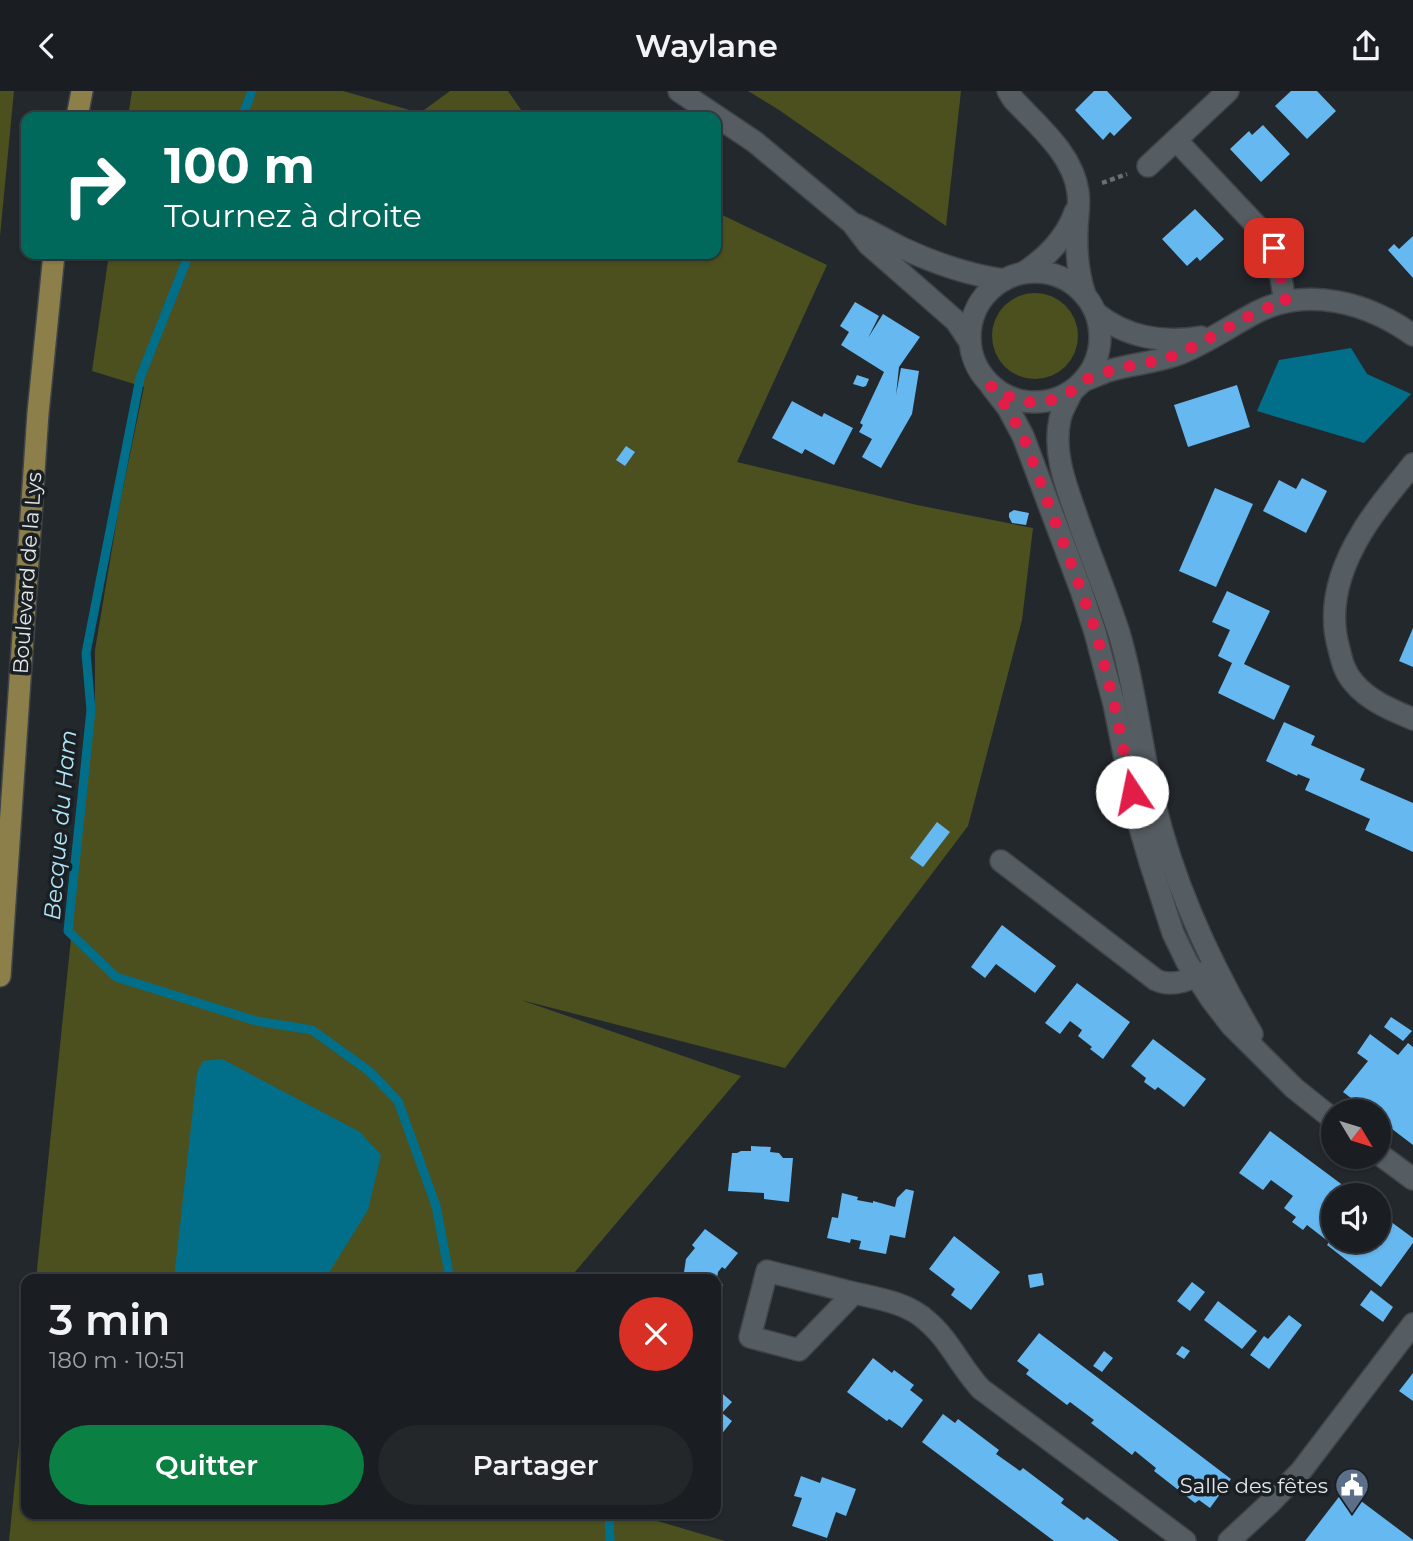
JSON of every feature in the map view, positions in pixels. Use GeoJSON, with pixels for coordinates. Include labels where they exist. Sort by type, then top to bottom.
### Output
{"type":"FeatureCollection","features":[{"type":"Feature","properties":{"kind":"main road"},"geometry":{"type":"LineString","coordinates":[[70,112],[72,91]]}},
{"type":"Feature","properties":{"kind":"main road"},"geometry":{"type":"LineString","coordinates":[[78,112],[82,91]]}},
{"type":"Feature","properties":{"kind":"main road","name":"Boulevard de la Lys"},"geometry":{"type":"LineString","coordinates":[[0,976],[37,426],[54,259]]}},
{"type":"Feature","properties":{"kind":"street"},"geometry":{"type":"LineString","coordinates":[[679,91],[710,112]]}},
{"type":"Feature","properties":{"kind":"street"},"geometry":{"type":"LineString","coordinates":[[1008,91],[1062,153],[1075,179],[1079,195],[1079,276],[1100,330],[1099,348],[1094,366],[1078,386],[1060,417],[1059,452],[1067,488],[1128,666],[1146,766],[1165,842],[1202,942],[1211,999],[1231,1025],[1294,1088],[1321,1110]]}},
{"type":"Feature","properties":{"kind":"street"},"geometry":{"type":"LineString","coordinates":[[1147,166],[1228,91]]}},
{"type":"Feature","properties":{"kind":"street"},"geometry":{"type":"LineString","coordinates":[[721,119],[755,142],[852,223],[868,244],[956,321],[970,342]]}},
{"type":"Feature","properties":{"kind":"street"},"geometry":{"type":"LineString","coordinates":[[1176,139],[1271,241],[1286,302]]}},
{"type":"Feature","properties":{"kind":"street"},"geometry":{"type":"LineString","coordinates":[[1079,195],[1071,225],[1041,260],[989,291],[978,306],[971,323],[970,342],[974,362],[1011,414],[1023,436],[1081,590],[1096,632],[1136,814],[1150,862],[1174,933],[1187,962],[1206,972]]}},
{"type":"Feature","properties":{"kind":"street"},"geometry":{"type":"LineString","coordinates":[[852,223],[924,258],[970,273],[1013,276],[1042,272],[1062,277],[1078,288],[1107,322],[1154,339],[1174,340],[1217,333]]}},
{"type":"Feature","properties":{"kind":"street"},"geometry":{"type":"LineString","coordinates":[[991,386],[1007,397],[1026,402],[1046,402],[1109,371],[1178,354],[1259,311],[1286,302],[1316,299],[1349,304],[1386,318],[1413,335]]}},
{"type":"Feature","properties":{"kind":"street"},"geometry":{"type":"LineString","coordinates":[[1413,464],[1362,531],[1349,555],[1336,592],[1334,615],[1343,664],[1354,683],[1381,704],[1413,719]]}},
{"type":"Feature","properties":{"kind":"street"},"geometry":{"type":"LineString","coordinates":[[1001,861],[1156,981],[1180,983],[1206,972]]}},
{"type":"Feature","properties":{"kind":"street"},"geometry":{"type":"LineString","coordinates":[[1391,1163],[1413,1179]]}},
{"type":"Feature","properties":{"kind":"street"},"geometry":{"type":"LineString","coordinates":[[854,1293],[799,1350],[750,1337],[767,1272],[854,1293],[904,1307],[928,1321],[981,1389],[1185,1541]]}},
{"type":"Feature","properties":{"kind":"street"},"geometry":{"type":"LineString","coordinates":[[1229,1541],[1301,1471],[1413,1324]]}},
{"type":"Feature","properties":{"kind":"path"},"geometry":{"type":"LineString","coordinates":[[1079,195],[1147,166]]}},
{"type":"Feature","properties":{"kind":"green space"},"geometry":{"type":"Polygon","coordinates":[[[0,91],[14,91],[0,236],[0,91]]]}},
{"type":"Feature","properties":{"kind":"green space"},"geometry":{"type":"Polygon","coordinates":[[[132,91],[343,91],[416,112],[129,112],[132,91]]]}},
{"type":"Feature","properties":{"kind":"green space"},"geometry":{"type":"Polygon","coordinates":[[[450,91],[508,91],[523,112],[421,112],[450,91]]]}},
{"type":"Feature","properties":{"kind":"green space"},"geometry":{"type":"Polygon","coordinates":[[[748,91],[961,91],[946,226],[779,110],[748,91]]]}},
{"type":"Feature","properties":{"kind":"green space"},"geometry":{"type":"Polygon","coordinates":[[[721,214],[827,265],[737,462],[917,505],[1033,528],[1022,620],[968,826],[785,1068],[521,1000],[741,1076],[573,1274],[37,1274],[95,705],[95,650],[119,507],[144,387],[92,371],[108,259],[721,259],[721,214]]]}},
{"type":"Feature","properties":{"kind":"green space"},"geometry":{"type":"Polygon","coordinates":[[[1027,293],[1043,293],[1066,305],[1075,319],[1078,336],[1075,353],[1066,367],[1043,379],[1027,379],[1011,372],[999,360],[992,344],[992,328],[999,312],[1011,300],[1027,293]]]}},
{"type":"Feature","properties":{"kind":"green space"},"geometry":{"type":"Polygon","coordinates":[[[21,1423],[21,1519],[651,1519],[725,1541],[9,1541],[21,1423]]]}},
{"type":"Feature","properties":{"kind":"water"},"geometry":{"type":"Polygon","coordinates":[[[1351,348],[1367,374],[1411,394],[1364,443],[1257,411],[1279,360],[1351,348]]]}},
{"type":"Feature","properties":{"kind":"water"},"geometry":{"type":"Polygon","coordinates":[[[222,1059],[360,1132],[381,1155],[368,1210],[328,1274],[175,1274],[197,1073],[203,1061],[222,1059]]]}},
{"type":"Feature","properties":{"kind":"building"},"geometry":{"type":"Polygon","coordinates":[[[1094,91],[1107,91],[1132,118],[1114,136],[1110,132],[1103,140],[1075,110],[1094,91]]]}},
{"type":"Feature","properties":{"kind":"building"},"geometry":{"type":"Polygon","coordinates":[[[1291,91],[1317,91],[1336,111],[1307,139],[1275,106],[1291,91]]]}},
{"type":"Feature","properties":{"kind":"building"},"geometry":{"type":"Polygon","coordinates":[[[1263,125],[1290,154],[1261,182],[1230,149],[1249,131],[1252,135],[1263,125]]]}},
{"type":"Feature","properties":{"kind":"building"},"geometry":{"type":"Polygon","coordinates":[[[1195,209],[1224,239],[1200,261],[1197,257],[1187,266],[1162,239],[1195,209]]]}},
{"type":"Feature","properties":{"kind":"building"},"geometry":{"type":"Polygon","coordinates":[[[1413,236],[1413,278],[1388,250],[1394,244],[1399,249],[1413,236]]]}},
{"type":"Feature","properties":{"kind":"building"},"geometry":{"type":"Polygon","coordinates":[[[855,302],[879,316],[868,338],[883,314],[920,337],[899,367],[896,395],[901,368],[919,371],[912,414],[881,468],[862,457],[872,439],[859,432],[863,425],[860,423],[884,372],[841,345],[849,332],[840,326],[855,302]]]}},
{"type":"Feature","properties":{"kind":"building"},"geometry":{"type":"Polygon","coordinates":[[[857,375],[869,379],[866,386],[853,384],[857,375]]]}},
{"type":"Feature","properties":{"kind":"building"},"geometry":{"type":"Polygon","coordinates":[[[1237,385],[1250,427],[1188,447],[1174,405],[1237,385]]]}},
{"type":"Feature","properties":{"kind":"building"},"geometry":{"type":"Polygon","coordinates":[[[792,401],[822,417],[824,413],[853,428],[834,465],[805,449],[802,454],[772,438],[792,401]]]}},
{"type":"Feature","properties":{"kind":"building"},"geometry":{"type":"Polygon","coordinates":[[[626,446],[635,452],[625,466],[616,460],[626,446]]]}},
{"type":"Feature","properties":{"kind":"building"},"geometry":{"type":"Polygon","coordinates":[[[1302,478],[1327,491],[1306,533],[1263,511],[1279,480],[1296,489],[1302,478]]]}},
{"type":"Feature","properties":{"kind":"building"},"geometry":{"type":"Polygon","coordinates":[[[1215,488],[1253,504],[1216,587],[1179,571],[1215,488]]]}},
{"type":"Feature","properties":{"kind":"building"},"geometry":{"type":"Polygon","coordinates":[[[1014,510],[1029,513],[1026,525],[1012,523],[1009,513],[1014,510]]]}},
{"type":"Feature","properties":{"kind":"building"},"geometry":{"type":"Polygon","coordinates":[[[1227,591],[1270,611],[1244,664],[1290,686],[1274,720],[1218,693],[1232,663],[1218,656],[1230,630],[1212,622],[1227,591]]]}},
{"type":"Feature","properties":{"kind":"building"},"geometry":{"type":"Polygon","coordinates":[[[1413,628],[1413,667],[1399,661],[1413,628]]]}},
{"type":"Feature","properties":{"kind":"building"},"geometry":{"type":"Polygon","coordinates":[[[1284,722],[1315,736],[1311,745],[1365,769],[1360,780],[1413,803],[1413,852],[1365,830],[1370,819],[1305,790],[1310,779],[1298,774],[1297,776],[1266,761],[1284,722]]]}},
{"type":"Feature","properties":{"kind":"building"},"geometry":{"type":"Polygon","coordinates":[[[937,822],[950,832],[923,867],[910,858],[937,822]]]}},
{"type":"Feature","properties":{"kind":"building"},"geometry":{"type":"Polygon","coordinates":[[[1002,925],[1056,966],[1035,993],[996,964],[985,978],[971,967],[1002,925]]]}},
{"type":"Feature","properties":{"kind":"building"},"geometry":{"type":"Polygon","coordinates":[[[1077,983],[1130,1022],[1103,1059],[1078,1036],[1082,1030],[1070,1021],[1060,1034],[1045,1023],[1077,983]]]}},
{"type":"Feature","properties":{"kind":"building"},"geometry":{"type":"Polygon","coordinates":[[[1391,1017],[1412,1031],[1403,1041],[1384,1027],[1391,1017]]]}},
{"type":"Feature","properties":{"kind":"building"},"geometry":{"type":"Polygon","coordinates":[[[1370,1034],[1398,1055],[1408,1043],[1413,1047],[1413,1145],[1391,1128],[1391,1099],[1352,1099],[1343,1092],[1368,1061],[1357,1053],[1370,1034]]]}},
{"type":"Feature","properties":{"kind":"building"},"geometry":{"type":"Polygon","coordinates":[[[1153,1039],[1206,1079],[1184,1107],[1158,1087],[1155,1090],[1144,1082],[1146,1078],[1131,1066],[1153,1039]]]}},
{"type":"Feature","properties":{"kind":"building"},"geometry":{"type":"Polygon","coordinates":[[[1270,1131],[1340,1183],[1321,1183],[1321,1236],[1307,1225],[1303,1230],[1292,1222],[1296,1217],[1284,1208],[1293,1196],[1271,1180],[1263,1190],[1239,1173],[1270,1131]]]}},
{"type":"Feature","properties":{"kind":"building"},"geometry":{"type":"Polygon","coordinates":[[[751,1146],[771,1147],[770,1152],[779,1153],[783,1158],[793,1158],[789,1202],[764,1199],[764,1193],[728,1191],[732,1153],[751,1151],[751,1146]]]}},
{"type":"Feature","properties":{"kind":"building"},"geometry":{"type":"Polygon","coordinates":[[[906,1189],[914,1191],[905,1238],[890,1235],[886,1254],[859,1249],[861,1241],[851,1239],[850,1243],[827,1238],[832,1217],[838,1218],[842,1193],[858,1197],[857,1200],[895,1207],[897,1198],[906,1189]]]}},
{"type":"Feature","properties":{"kind":"building"},"geometry":{"type":"Polygon","coordinates":[[[1391,1222],[1413,1238],[1413,1243],[1381,1287],[1337,1253],[1391,1253],[1391,1222]]]}},
{"type":"Feature","properties":{"kind":"building"},"geometry":{"type":"Polygon","coordinates":[[[705,1229],[738,1253],[718,1274],[684,1274],[686,1259],[695,1248],[692,1245],[705,1229]]]}},
{"type":"Feature","properties":{"kind":"building"},"geometry":{"type":"Polygon","coordinates":[[[954,1236],[1000,1272],[971,1310],[951,1295],[955,1289],[929,1269],[954,1236]]]}},
{"type":"Feature","properties":{"kind":"building"},"geometry":{"type":"Polygon","coordinates":[[[1042,1273],[1044,1285],[1030,1288],[1028,1275],[1042,1273]]]}},
{"type":"Feature","properties":{"kind":"building"},"geometry":{"type":"Polygon","coordinates":[[[1192,1282],[1205,1292],[1190,1311],[1177,1301],[1192,1282]]]}},
{"type":"Feature","properties":{"kind":"building"},"geometry":{"type":"Polygon","coordinates":[[[1371,1290],[1393,1307],[1383,1322],[1360,1305],[1371,1290]]]}},
{"type":"Feature","properties":{"kind":"building"},"geometry":{"type":"Polygon","coordinates":[[[1218,1301],[1257,1331],[1242,1349],[1204,1320],[1218,1301]]]}},
{"type":"Feature","properties":{"kind":"building"},"geometry":{"type":"Polygon","coordinates":[[[1289,1315],[1302,1325],[1269,1369],[1250,1355],[1264,1336],[1268,1339],[1289,1315]]]}},
{"type":"Feature","properties":{"kind":"building"},"geometry":{"type":"Polygon","coordinates":[[[1039,1333],[1231,1479],[1210,1508],[1199,1500],[1195,1503],[1154,1471],[1156,1468],[1135,1451],[1132,1455],[1091,1423],[1094,1420],[1070,1402],[1067,1405],[1026,1374],[1029,1370],[1017,1361],[1039,1333]]]}},
{"type":"Feature","properties":{"kind":"building"},"geometry":{"type":"Polygon","coordinates":[[[1182,1346],[1190,1351],[1184,1359],[1176,1354],[1182,1346]]]}},
{"type":"Feature","properties":{"kind":"building"},"geometry":{"type":"Polygon","coordinates":[[[1104,1351],[1113,1358],[1102,1372],[1093,1366],[1104,1351]]]}},
{"type":"Feature","properties":{"kind":"building"},"geometry":{"type":"Polygon","coordinates":[[[873,1358],[914,1385],[910,1390],[923,1400],[902,1428],[889,1419],[887,1421],[847,1392],[873,1358]]]}},
{"type":"Feature","properties":{"kind":"building"},"geometry":{"type":"Polygon","coordinates":[[[1413,1373],[1413,1401],[1399,1391],[1413,1373]]]}},
{"type":"Feature","properties":{"kind":"building"},"geometry":{"type":"Polygon","coordinates":[[[721,1392],[732,1402],[722,1413],[732,1421],[721,1435],[721,1392]]]}},
{"type":"Feature","properties":{"kind":"building"},"geometry":{"type":"Polygon","coordinates":[[[943,1414],[955,1423],[958,1419],[999,1450],[996,1454],[1020,1471],[1023,1468],[1064,1499],[1061,1503],[1084,1520],[1087,1517],[1119,1541],[1054,1541],[922,1442],[943,1414]]]}},
{"type":"Feature","properties":{"kind":"building"},"geometry":{"type":"Polygon","coordinates":[[[801,1476],[820,1483],[822,1477],[856,1489],[846,1516],[836,1512],[827,1538],[792,1526],[802,1498],[794,1496],[801,1476]]]}},
{"type":"Feature","properties":{"kind":"building","name":"Salle des fêtes"},"geometry":{"type":"Polygon","coordinates":[[[1345,1489],[1413,1540],[1413,1541],[1305,1541],[1345,1489]]]}},
{"type":"Feature","properties":{"kind":"waterway","name":"Becque du Ham"},"geometry":{"type":"LineString","coordinates":[[244,112],[252,91]]}},
{"type":"Feature","properties":{"kind":"waterway","name":"Becque du Ham"},"geometry":{"type":"LineString","coordinates":[[187,259],[140,378],[86,653],[91,710],[68,931],[116,977],[256,1021],[312,1030],[369,1071],[398,1101],[436,1206],[449,1274]]}},
{"type":"Feature","properties":{"kind":"waterway","name":"Becque du Ham"},"geometry":{"type":"LineString","coordinates":[[609,1519],[610,1541]]}},
{"type":"Feature","properties":{"kind":"place","name":"Salle des fêtes"},"geometry":{"type":"Point","coordinates":[1352,1515]}},
{"type":"Feature","properties":{"kind":"route"},"geometry":{"type":"LineString","coordinates":[[1132,792],[1096,632],[1023,436],[991,386],[1007,397],[1026,402],[1046,402],[1073,390],[1083,381],[1109,371],[1178,354],[1259,311],[1286,302],[1274,248]]}}]}
